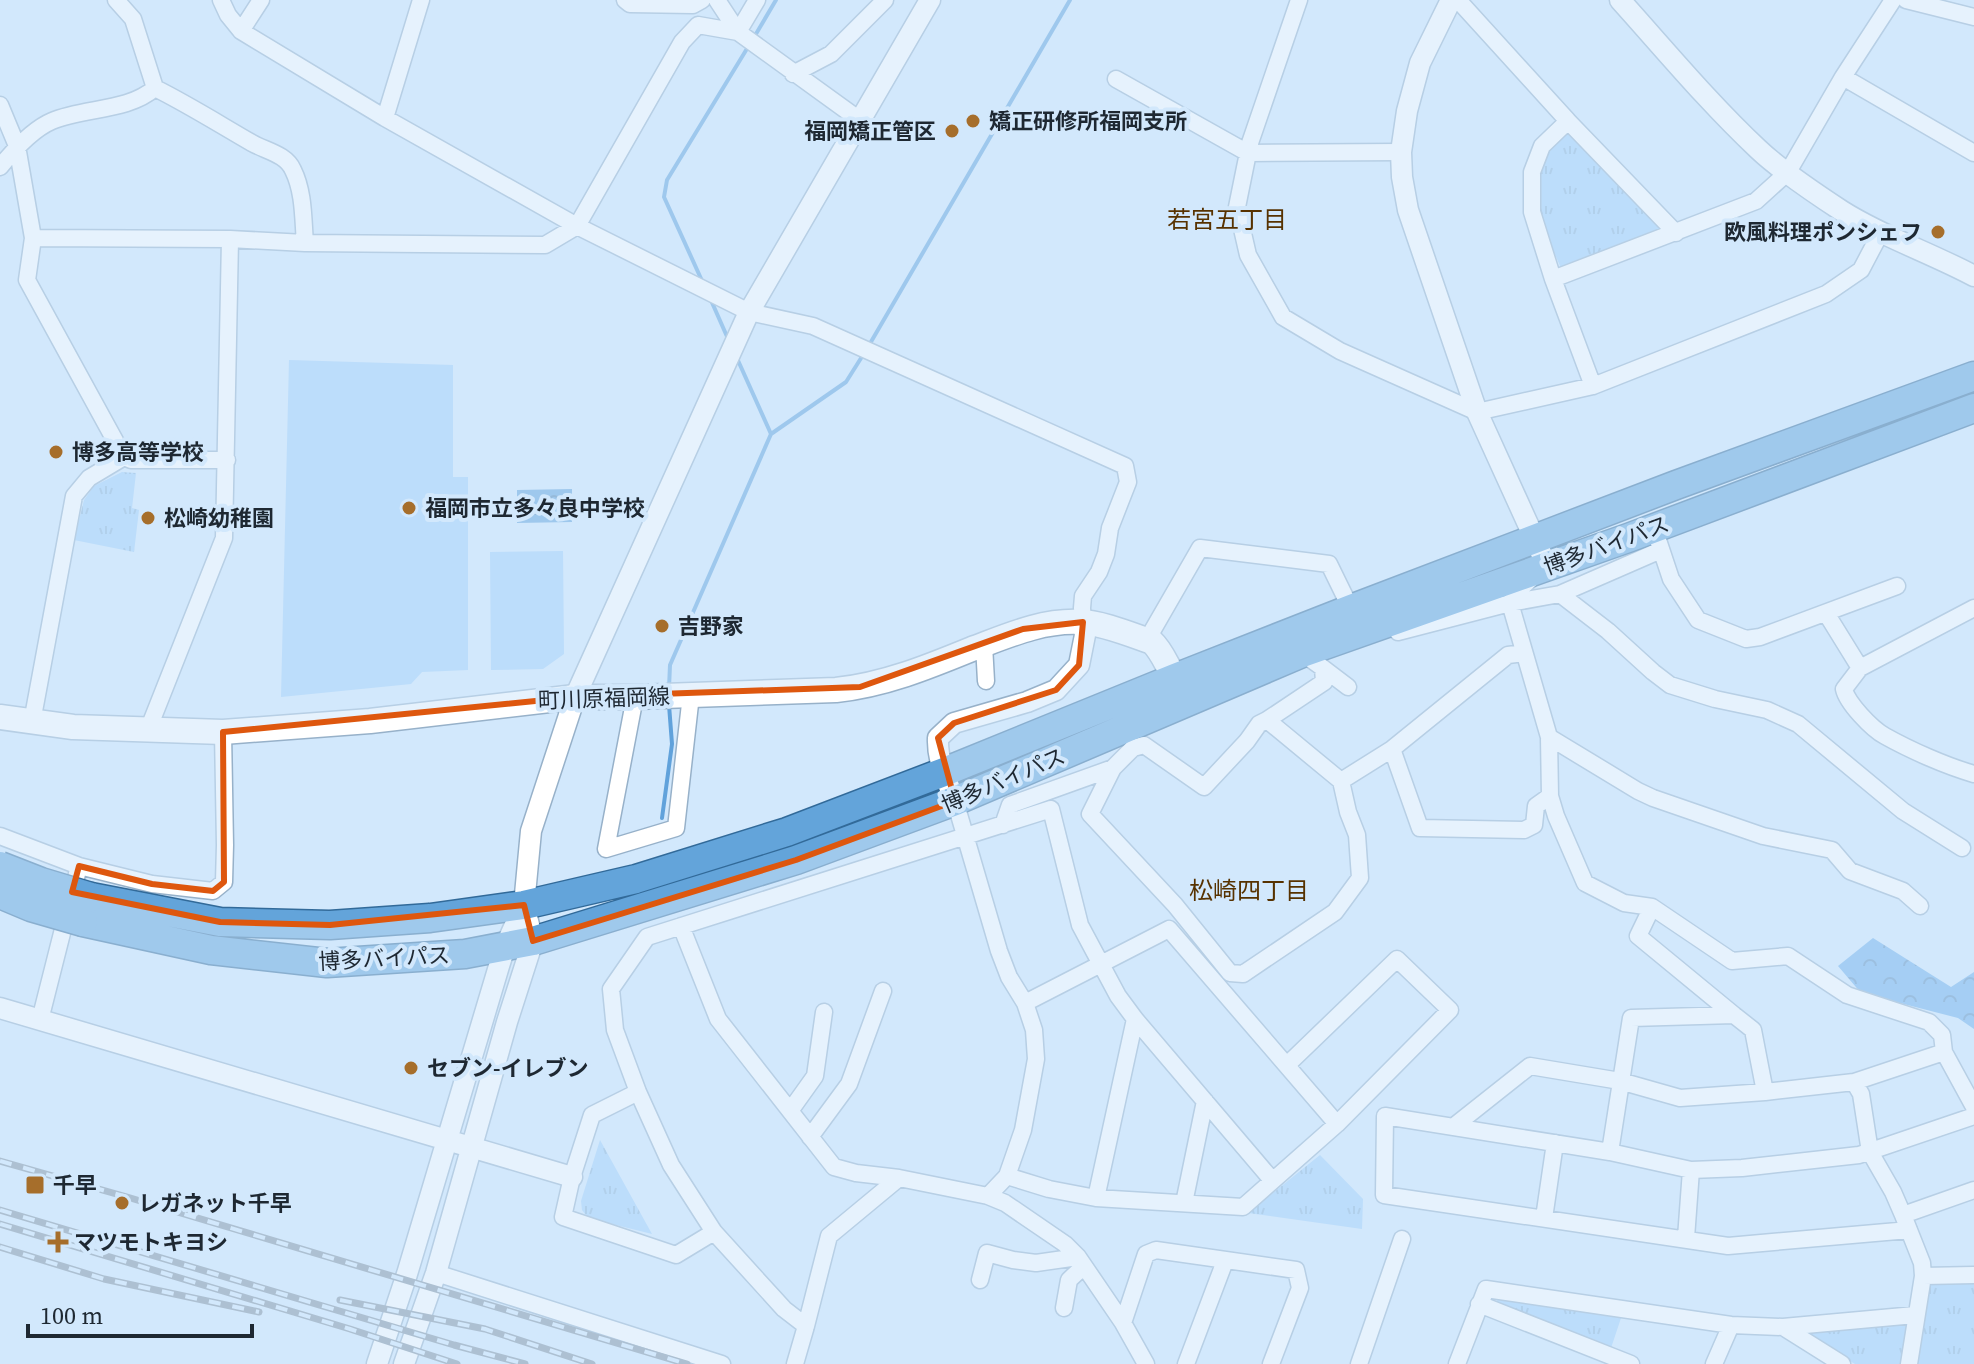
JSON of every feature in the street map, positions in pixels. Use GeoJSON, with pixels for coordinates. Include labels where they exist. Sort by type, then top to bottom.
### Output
{"type":"FeatureCollection","features":[{"type":"Feature","properties":{"kind":"highway","name":"博多バイパス"},"geometry":{"type":"LineString","coordinates":[[0,894],[31,907],[220,922],[330,925],[430,918],[524,905],[636,879],[787,832],[1351,609],[1974,376]]}},
{"type":"Feature","properties":{"kind":"highway","name":"博多バイパス"},"geometry":{"type":"LineString","coordinates":[[0,866],[41,882],[87,910],[211,950],[327,963],[465,954],[533,941],[796,860],[955,801],[1547,566],[1658,539],[1974,408]]}},
{"type":"Feature","properties":{"kind":"main road","name":"町川原福岡線"},"geometry":{"type":"LineString","coordinates":[[0,717],[73,727],[223,732],[370,721],[575,697],[811,692],[860,687],[891,680],[1023,629],[1056,622],[1083,622],[1147,640]]}},
{"type":"Feature","properties":{"kind":"main road"},"geometry":{"type":"LineString","coordinates":[[1147,640],[1160,648],[1175,678]]}},
{"type":"Feature","properties":{"kind":"street"},"geometry":{"type":"LineString","coordinates":[[116,0],[133,19],[155,88],[256,146],[279,155],[292,167],[301,192],[305,243]]}},
{"type":"Feature","properties":{"kind":"street"},"geometry":{"type":"LineString","coordinates":[[221,0],[241,31],[385,118],[577,226],[749,312],[813,326],[1125,466],[1128,482],[1110,528],[1106,554],[1099,572],[1083,596],[1085,635],[1079,665],[1056,690],[1027,702],[954,723],[938,738],[944,772],[967,836],[999,951],[1009,977],[1025,1003],[1034,1030],[1036,1059],[1023,1130],[1007,1176],[988,1196]]}},
{"type":"Feature","properties":{"kind":"street"},"geometry":{"type":"LineString","coordinates":[[241,31],[261,0]]}},
{"type":"Feature","properties":{"kind":"street"},"geometry":{"type":"LineString","coordinates":[[385,118],[421,0]]}},
{"type":"Feature","properties":{"kind":"street"},"geometry":{"type":"LineString","coordinates":[[625,0],[630,4],[693,5],[702,0]]}},
{"type":"Feature","properties":{"kind":"street"},"geometry":{"type":"LineString","coordinates":[[717,0],[738,32],[861,121]]}},
{"type":"Feature","properties":{"kind":"street"},"geometry":{"type":"LineString","coordinates":[[738,32],[757,0]]}},
{"type":"Feature","properties":{"kind":"street"},"geometry":{"type":"LineString","coordinates":[[793,74],[831,54],[885,0]]}},
{"type":"Feature","properties":{"kind":"street"},"geometry":{"type":"LineString","coordinates":[[377,1364],[505,947],[524,905],[531,831],[575,697],[749,312],[930,0]]}},
{"type":"Feature","properties":{"kind":"street"},"geometry":{"type":"LineString","coordinates":[[1299,0],[1248,153],[1237,207],[1248,255],[1283,317],[1340,351],[1477,412],[1593,386],[1826,294],[1861,270],[1881,232]]}},
{"type":"Feature","properties":{"kind":"street"},"geometry":{"type":"LineString","coordinates":[[1451,0],[1420,63],[1407,111],[1401,152],[1402,177],[1408,210],[1477,412],[1547,566],[1523,586],[1510,603]]}},
{"type":"Feature","properties":{"kind":"street"},"geometry":{"type":"LineString","coordinates":[[1458,0],[1676,233]]}},
{"type":"Feature","properties":{"kind":"street"},"geometry":{"type":"LineString","coordinates":[[1620,0],[1713,104],[1760,151],[1843,212],[1974,276]]}},
{"type":"Feature","properties":{"kind":"street"},"geometry":{"type":"LineString","coordinates":[[1553,279],[1756,201],[1788,172],[1843,77],[1893,0]]}},
{"type":"Feature","properties":{"kind":"street"},"geometry":{"type":"LineString","coordinates":[[1906,0],[1974,17]]}},
{"type":"Feature","properties":{"kind":"street"},"geometry":{"type":"LineString","coordinates":[[33,238],[545,245],[577,226],[682,42],[698,25],[738,32]]}},
{"type":"Feature","properties":{"kind":"street"},"geometry":{"type":"LineString","coordinates":[[1843,77],[1974,153]]}},
{"type":"Feature","properties":{"kind":"street"},"geometry":{"type":"LineString","coordinates":[[1116,79],[1248,153],[1401,152]]}},
{"type":"Feature","properties":{"kind":"street"},"geometry":{"type":"LineString","coordinates":[[0,167],[17,146],[51,121],[142,99],[155,88]]}},
{"type":"Feature","properties":{"kind":"street"},"geometry":{"type":"LineString","coordinates":[[0,105],[17,146],[33,238],[27,280],[124,457],[131,460],[227,460]]}},
{"type":"Feature","properties":{"kind":"street"},"geometry":{"type":"LineString","coordinates":[[1568,121],[1542,146],[1532,172],[1532,212],[1593,386]]}},
{"type":"Feature","properties":{"kind":"street"},"geometry":{"type":"LineString","coordinates":[[148,730],[224,538],[230,239]]}},
{"type":"Feature","properties":{"kind":"street"},"geometry":{"type":"LineString","coordinates":[[32,722],[74,496],[89,478],[124,457]]}},
{"type":"Feature","properties":{"kind":"street"},"geometry":{"type":"LineString","coordinates":[[1381,636],[1510,603],[1560,594],[1658,539],[1671,579],[1698,620],[1746,639],[1760,637],[1897,586]]}},
{"type":"Feature","properties":{"kind":"street"},"geometry":{"type":"LineString","coordinates":[[1147,640],[1200,548],[1329,564],[1351,609]]}},
{"type":"Feature","properties":{"kind":"street"},"geometry":{"type":"LineString","coordinates":[[1560,594],[1670,685],[1767,710],[1798,724],[1903,811],[1962,848]]}},
{"type":"Feature","properties":{"kind":"street"},"geometry":{"type":"LineString","coordinates":[[1510,603],[1549,737],[1550,796],[1585,883],[1624,903],[1652,907],[1732,961],[1788,956],[1847,995],[1929,1022],[1942,1035],[1944,1052],[1974,1107]]}},
{"type":"Feature","properties":{"kind":"street"},"geometry":{"type":"LineString","coordinates":[[1974,608],[1860,668],[1844,689],[1846,699],[1882,735],[1958,770],[1974,774]]}},
{"type":"Feature","properties":{"kind":"street"},"geometry":{"type":"LineString","coordinates":[[1826,613],[1860,668]]}},
{"type":"Feature","properties":{"kind":"street"},"geometry":{"type":"LineString","coordinates":[[984,645],[986,681]]}},
{"type":"Feature","properties":{"kind":"street"},"geometry":{"type":"LineString","coordinates":[[1341,781],[1392,749],[1508,655],[1524,653]]}},
{"type":"Feature","properties":{"kind":"street"},"geometry":{"type":"LineString","coordinates":[[1312,661],[1348,687]]}},
{"type":"Feature","properties":{"kind":"street"},"geometry":{"type":"LineString","coordinates":[[1267,720],[1341,781],[1357,835],[1360,878],[1335,912],[1243,974],[1230,973],[1175,905],[1090,814],[1113,768],[1133,748],[1144,745],[1204,787],[1259,724],[1324,682],[1312,661]]}},
{"type":"Feature","properties":{"kind":"street"},"geometry":{"type":"LineString","coordinates":[[635,697],[606,849],[676,828],[691,695]]}},
{"type":"Feature","properties":{"kind":"street"},"geometry":{"type":"LineString","coordinates":[[0,836],[79,866],[152,884],[213,891],[224,882],[223,732]]}},
{"type":"Feature","properties":{"kind":"street"},"geometry":{"type":"LineString","coordinates":[[1549,737],[1653,798],[1763,836],[1832,850],[1850,871],[1903,891],[1920,906]]}},
{"type":"Feature","properties":{"kind":"street"},"geometry":{"type":"LineString","coordinates":[[1392,749],[1420,828],[1524,830],[1534,825],[1536,806],[1550,796]]}},
{"type":"Feature","properties":{"kind":"street"},"geometry":{"type":"LineString","coordinates":[[1003,825],[1010,805],[1113,768]]}},
{"type":"Feature","properties":{"kind":"street"},"geometry":{"type":"LineString","coordinates":[[806,1326],[784,1309],[714,1232],[671,1165],[638,1092],[615,1030],[611,989],[647,937],[1051,809],[1080,925],[1118,996],[1272,1180]]}},
{"type":"Feature","properties":{"kind":"street"},"geometry":{"type":"LineString","coordinates":[[40,1020],[79,866]]}},
{"type":"Feature","properties":{"kind":"street"},"geometry":{"type":"LineString","coordinates":[[404,1364],[436,1273],[533,941],[524,905]]}},
{"type":"Feature","properties":{"kind":"street"},"geometry":{"type":"LineString","coordinates":[[1652,907],[1638,936],[1753,1030],[1765,1092]]}},
{"type":"Feature","properties":{"kind":"street"},"geometry":{"type":"LineString","coordinates":[[681,926],[718,1019],[834,1167],[988,1196],[1005,1203],[1065,1244],[1081,1262],[1123,1323],[1146,1364]]}},
{"type":"Feature","properties":{"kind":"street"},"geometry":{"type":"LineString","coordinates":[[1025,1003],[1169,929],[1337,1124]]}},
{"type":"Feature","properties":{"kind":"street"},"geometry":{"type":"LineString","coordinates":[[1007,1176],[1049,1189],[1096,1198],[1243,1207],[1337,1124],[1450,1010],[1397,959],[1287,1065]]}},
{"type":"Feature","properties":{"kind":"street"},"geometry":{"type":"LineString","coordinates":[[810,1137],[849,1084],[883,991]]}},
{"type":"Feature","properties":{"kind":"street"},"geometry":{"type":"LineString","coordinates":[[0,1008],[572,1177]]}},
{"type":"Feature","properties":{"kind":"street"},"geometry":{"type":"LineString","coordinates":[[790,1111],[815,1076],[824,1012]]}},
{"type":"Feature","properties":{"kind":"street"},"geometry":{"type":"LineString","coordinates":[[1610,1152],[1631,1018],[1734,1015]]}},
{"type":"Feature","properties":{"kind":"street"},"geometry":{"type":"LineString","coordinates":[[1096,1198],[1135,1019]]}},
{"type":"Feature","properties":{"kind":"street"},"geometry":{"type":"LineString","coordinates":[[1453,1127],[1530,1066],[1620,1081],[1680,1098],[1854,1082],[1944,1052]]}},
{"type":"Feature","properties":{"kind":"street"},"geometry":{"type":"LineString","coordinates":[[1854,1082],[1861,1094],[1870,1152],[1893,1192],[1922,1263],[1923,1276],[1909,1364]]}},
{"type":"Feature","properties":{"kind":"street"},"geometry":{"type":"LineString","coordinates":[[638,1092],[592,1115],[563,1217],[676,1255],[714,1232]]}},
{"type":"Feature","properties":{"kind":"street"},"geometry":{"type":"LineString","coordinates":[[1368,1092],[1385,1116],[1384,1195],[1728,1246],[1906,1222],[1974,1190]]}},
{"type":"Feature","properties":{"kind":"street"},"geometry":{"type":"LineString","coordinates":[[1184,1203],[1205,1101]]}},
{"type":"Feature","properties":{"kind":"street"},"geometry":{"type":"LineString","coordinates":[[1385,1116],[1610,1152],[1691,1170],[1742,1168],[1859,1155],[1974,1116]]}},
{"type":"Feature","properties":{"kind":"street"},"geometry":{"type":"LineString","coordinates":[[1544,1218],[1555,1143]]}},
{"type":"Feature","properties":{"kind":"street"},"geometry":{"type":"LineString","coordinates":[[1686,1238],[1691,1170]]}},
{"type":"Feature","properties":{"kind":"street"},"geometry":{"type":"LineString","coordinates":[[795,1364],[829,1236],[899,1178]]}},
{"type":"Feature","properties":{"kind":"street"},"geometry":{"type":"LineString","coordinates":[[1359,1364],[1402,1239]]}},
{"type":"Feature","properties":{"kind":"street"},"geometry":{"type":"LineString","coordinates":[[1123,1323],[1146,1254],[1156,1250],[1296,1270],[1300,1288],[1271,1364]]}},
{"type":"Feature","properties":{"kind":"street"},"geometry":{"type":"LineString","coordinates":[[980,1280],[987,1253],[1036,1263],[1081,1262]]}},
{"type":"Feature","properties":{"kind":"street"},"geometry":{"type":"LineString","coordinates":[[1186,1364],[1225,1261]]}},
{"type":"Feature","properties":{"kind":"street"},"geometry":{"type":"LineString","coordinates":[[1064,1308],[1069,1280],[1081,1262]]}},
{"type":"Feature","properties":{"kind":"street"},"geometry":{"type":"LineString","coordinates":[[436,1273],[722,1364]]}},
{"type":"Feature","properties":{"kind":"street"},"geometry":{"type":"LineString","coordinates":[[1923,1276],[1974,1275]]}},
{"type":"Feature","properties":{"kind":"street"},"geometry":{"type":"LineString","coordinates":[[1457,1364],[1486,1289],[1731,1325],[1783,1327],[1915,1315]]}},
{"type":"Feature","properties":{"kind":"street"},"geometry":{"type":"LineString","coordinates":[[1479,1304],[1631,1364]]}},
{"type":"Feature","properties":{"kind":"street"},"geometry":{"type":"LineString","coordinates":[[1714,1364],[1731,1325]]}},
{"type":"Feature","properties":{"kind":"street"},"geometry":{"type":"LineString","coordinates":[[1783,1327],[1842,1364]]}},
{"type":"Feature","properties":{"kind":"highlighted area"},"geometry":{"type":"Polygon","coordinates":[[[1083,622],[1079,665],[1056,690],[954,723],[938,738],[955,801],[796,860],[533,941],[524,905],[330,925],[220,922],[72,892],[79,866],[152,884],[213,891],[224,882],[223,732],[575,697],[860,687],[1023,629],[1083,622]]]}},
{"type":"Feature","properties":{"kind":"green space"},"geometry":{"type":"Polygon","coordinates":[[[1571,131],[1661,225],[1660,233],[1561,268],[1537,214],[1537,176],[1548,152],[1563,133],[1571,131]]]}},
{"type":"Feature","properties":{"kind":"green space"},"geometry":{"type":"Polygon","coordinates":[[[289,360],[453,365],[453,477],[468,477],[468,670],[422,672],[411,684],[281,697],[289,360]]]}},
{"type":"Feature","properties":{"kind":"green space"},"geometry":{"type":"Polygon","coordinates":[[[122,472],[136,473],[132,508],[139,510],[134,552],[74,540],[84,500],[94,486],[122,472]]]}},
{"type":"Feature","properties":{"kind":"green space"},"geometry":{"type":"Polygon","coordinates":[[[563,551],[564,654],[543,669],[491,670],[490,552],[563,551]]]}},
{"type":"Feature","properties":{"kind":"green space"},"geometry":{"type":"Polygon","coordinates":[[[1873,938],[1951,987],[1974,972],[1974,1029],[1958,1018],[1861,993],[1838,966],[1873,938]]]}},
{"type":"Feature","properties":{"kind":"green space"},"geometry":{"type":"Polygon","coordinates":[[[600,1140],[652,1234],[588,1218],[582,1210],[581,1201],[600,1140]]]}},
{"type":"Feature","properties":{"kind":"green space"},"geometry":{"type":"Polygon","coordinates":[[[1320,1155],[1363,1199],[1362,1229],[1248,1213],[1320,1155]]]}},
{"type":"Feature","properties":{"kind":"green space"},"geometry":{"type":"Polygon","coordinates":[[[1974,1279],[1974,1364],[1918,1364],[1925,1290],[1932,1283],[1974,1279]]]}},
{"type":"Feature","properties":{"kind":"green space"},"geometry":{"type":"Polygon","coordinates":[[[1498,1296],[1622,1315],[1611,1348],[1496,1305],[1498,1296]]]}},
{"type":"Feature","properties":{"kind":"green space"},"geometry":{"type":"Polygon","coordinates":[[[1901,1320],[1907,1326],[1901,1364],[1855,1364],[1800,1331],[1901,1320]]]}},
{"type":"Feature","properties":{"kind":"water"},"geometry":{"type":"Polygon","coordinates":[[[572,489],[572,522],[517,523],[517,490],[572,489]]]}},
{"type":"Feature","properties":{"kind":"waterway"},"geometry":{"type":"LineString","coordinates":[[753,39],[776,0]]}},
{"type":"Feature","properties":{"kind":"waterway"},"geometry":{"type":"LineString","coordinates":[[868,347],[1070,0]]}},
{"type":"Feature","properties":{"kind":"waterway"},"geometry":{"type":"LineString","coordinates":[[703,283],[664,197],[667,180],[748,47]]}},
{"type":"Feature","properties":{"kind":"waterway"},"geometry":{"type":"LineString","coordinates":[[710,298],[729,341]]}},
{"type":"Feature","properties":{"kind":"waterway"},"geometry":{"type":"LineString","coordinates":[[669,688],[670,665],[771,434],[846,382],[863,355]]}},
{"type":"Feature","properties":{"kind":"waterway"},"geometry":{"type":"LineString","coordinates":[[736,356],[771,434]]}},
{"type":"Feature","properties":{"kind":"waterway"},"geometry":{"type":"LineString","coordinates":[[662,818],[672,744],[669,705]]}},
{"type":"Feature","properties":{"kind":"railway"},"geometry":{"type":"LineString","coordinates":[[0,1161],[687,1364]]}},
{"type":"Feature","properties":{"kind":"railway"},"geometry":{"type":"LineString","coordinates":[[0,1210],[525,1364]]}},
{"type":"Feature","properties":{"kind":"railway"},"geometry":{"type":"LineString","coordinates":[[0,1224],[457,1364]]}},
{"type":"Feature","properties":{"kind":"railway"},"geometry":{"type":"LineString","coordinates":[[0,1247],[104,1279],[259,1312]]}},
{"type":"Feature","properties":{"kind":"railway"},"geometry":{"type":"LineString","coordinates":[[340,1300],[485,1329],[592,1364]]}},
{"type":"Feature","properties":{"kind":"place","name":"矯正研修所福岡支所"},"geometry":{"type":"Point","coordinates":[973,121]}},
{"type":"Feature","properties":{"kind":"place","name":"福岡矯正管区"},"geometry":{"type":"Point","coordinates":[952,131]}},
{"type":"Feature","properties":{"kind":"place","name":"欧風料理ポンシェフ"},"geometry":{"type":"Point","coordinates":[1938,232]}},
{"type":"Feature","properties":{"kind":"place","name":"博多高等学校"},"geometry":{"type":"Point","coordinates":[56,452]}},
{"type":"Feature","properties":{"kind":"place","name":"福岡市立多々良中学校"},"geometry":{"type":"Point","coordinates":[409,508]}},
{"type":"Feature","properties":{"kind":"place","name":"松崎幼稚園"},"geometry":{"type":"Point","coordinates":[148,518]}},
{"type":"Feature","properties":{"kind":"place","name":"吉野家"},"geometry":{"type":"Point","coordinates":[662,626]}},
{"type":"Feature","properties":{"kind":"place","name":"セブン-イレブン"},"geometry":{"type":"Point","coordinates":[411,1068]}},
{"type":"Feature","properties":{"kind":"place","name":"千早"},"geometry":{"type":"Point","coordinates":[35,1185]}},
{"type":"Feature","properties":{"kind":"place","name":"レガネット千早"},"geometry":{"type":"Point","coordinates":[122,1203]}},
{"type":"Feature","properties":{"kind":"place","name":"マツモトキヨシ"},"geometry":{"type":"Point","coordinates":[58,1242]}},
{"type":"Feature","properties":{"kind":"district","name":"若宮五丁目"},"geometry":{"type":"Point","coordinates":[1227,220]}},
{"type":"Feature","properties":{"kind":"district","name":"松崎四丁目"},"geometry":{"type":"Point","coordinates":[1249,891]}}]}
